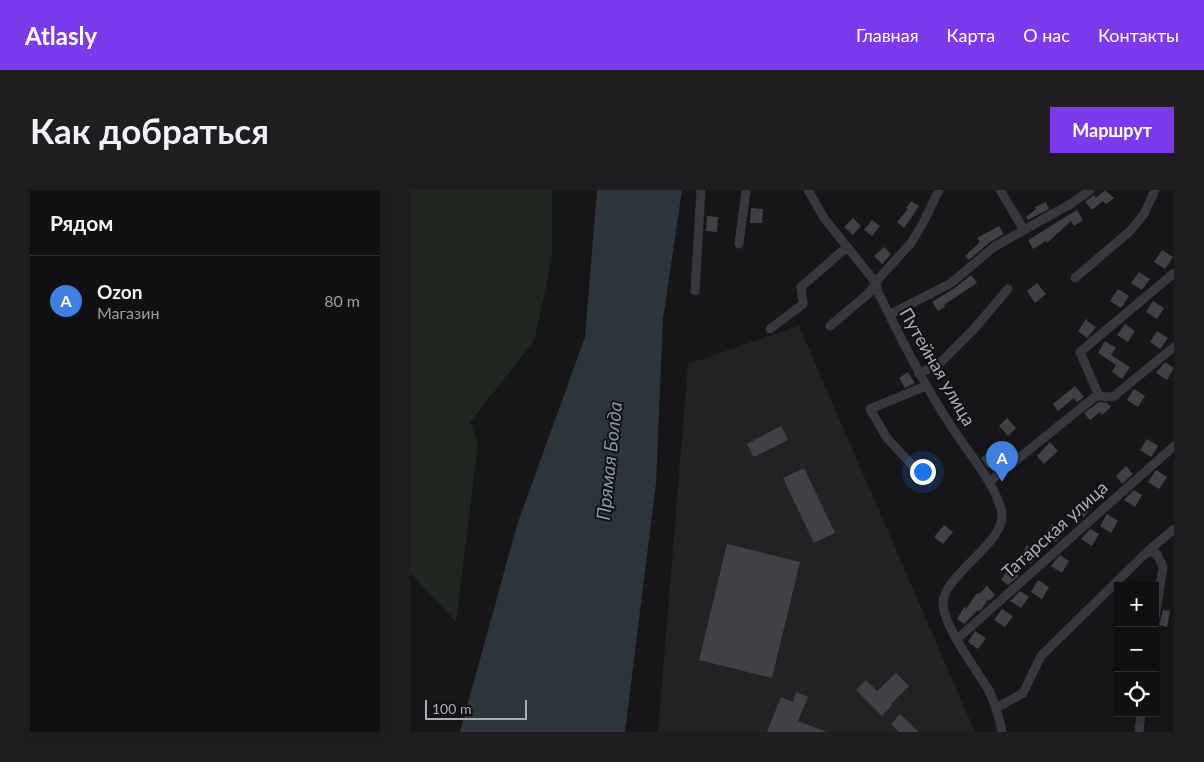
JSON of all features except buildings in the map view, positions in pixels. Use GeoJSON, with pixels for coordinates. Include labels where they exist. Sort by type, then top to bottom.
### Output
{"type":"FeatureCollection","features":[{"type":"Feature","properties":{"kind":"street"},"geometry":{"type":"LineString","coordinates":[[695,291],[701,190]]}},
{"type":"Feature","properties":{"kind":"street"},"geometry":{"type":"LineString","coordinates":[[740,244],[746,190]]}},
{"type":"Feature","properties":{"kind":"street","name":"Путейная улица"},"geometry":{"type":"LineString","coordinates":[[808,190],[824,218],[876,282],[878,292],[919,374],[953,429],[990,482],[1002,510],[1003,522],[997,533],[946,592],[943,602],[947,622],[957,639]]}},
{"type":"Feature","properties":{"kind":"street"},"geometry":{"type":"LineString","coordinates":[[830,326],[869,293],[876,282],[910,243],[932,207],[939,190]]}},
{"type":"Feature","properties":{"kind":"street"},"geometry":{"type":"LineString","coordinates":[[1000,190],[1024,230]]}},
{"type":"Feature","properties":{"kind":"street"},"geometry":{"type":"LineString","coordinates":[[889,315],[951,283],[994,247],[1072,203],[1090,190]]}},
{"type":"Feature","properties":{"kind":"street"},"geometry":{"type":"LineString","coordinates":[[1075,278],[1130,231],[1144,214],[1152,191]]}},
{"type":"Feature","properties":{"kind":"street"},"geometry":{"type":"LineString","coordinates":[[770,328],[802,304],[801,287],[847,247]]}},
{"type":"Feature","properties":{"kind":"street"},"geometry":{"type":"LineString","coordinates":[[1099,396],[1080,352],[1174,273]]}},
{"type":"Feature","properties":{"kind":"street"},"geometry":{"type":"LineString","coordinates":[[919,374],[941,362],[974,329],[1008,289]]}},
{"type":"Feature","properties":{"kind":"street"},"geometry":{"type":"LineString","coordinates":[[990,482],[1096,396],[1110,398],[1114,396],[1174,347]]}},
{"type":"Feature","properties":{"kind":"street"},"geometry":{"type":"LineString","coordinates":[[912,465],[887,438],[870,409],[926,386]]}},
{"type":"Feature","properties":{"kind":"street","name":"Татарская улица"},"geometry":{"type":"LineString","coordinates":[[957,639],[1174,446]]}},
{"type":"Feature","properties":{"kind":"street"},"geometry":{"type":"LineString","coordinates":[[996,708],[1023,693],[1041,656],[1148,551],[1174,529]]}},
{"type":"Feature","properties":{"kind":"street"},"geometry":{"type":"LineString","coordinates":[[1148,551],[1157,554],[1163,567],[1159,592]]}},
{"type":"Feature","properties":{"kind":"street"},"geometry":{"type":"LineString","coordinates":[[957,639],[989,691],[996,708],[1002,732]]}},
{"type":"Feature","properties":{"kind":"street"},"geometry":{"type":"LineString","coordinates":[[1139,732],[1141,717]]}},
{"type":"Feature","properties":{"kind":"shaded area"},"geometry":{"type":"Polygon","coordinates":[[[410,190],[552,190],[552,259],[534,341],[470,422],[478,444],[456,622],[410,572],[410,190]]]}},
{"type":"Feature","properties":{"kind":"shaded area"},"geometry":{"type":"Polygon","coordinates":[[[799,326],[975,732],[658,732],[688,364],[799,326]]]}},
{"type":"Feature","properties":{"kind":"water","name":"Прямая Болда"},"geometry":{"type":"Polygon","coordinates":[[[597,190],[682,190],[663,319],[656,483],[625,732],[460,732],[517,525],[585,337],[597,190]]]}},
{"type":"Feature","properties":{"kind":"place","name":"Ozon"},"geometry":{"type":"Point","coordinates":[1002,482]}}]}
